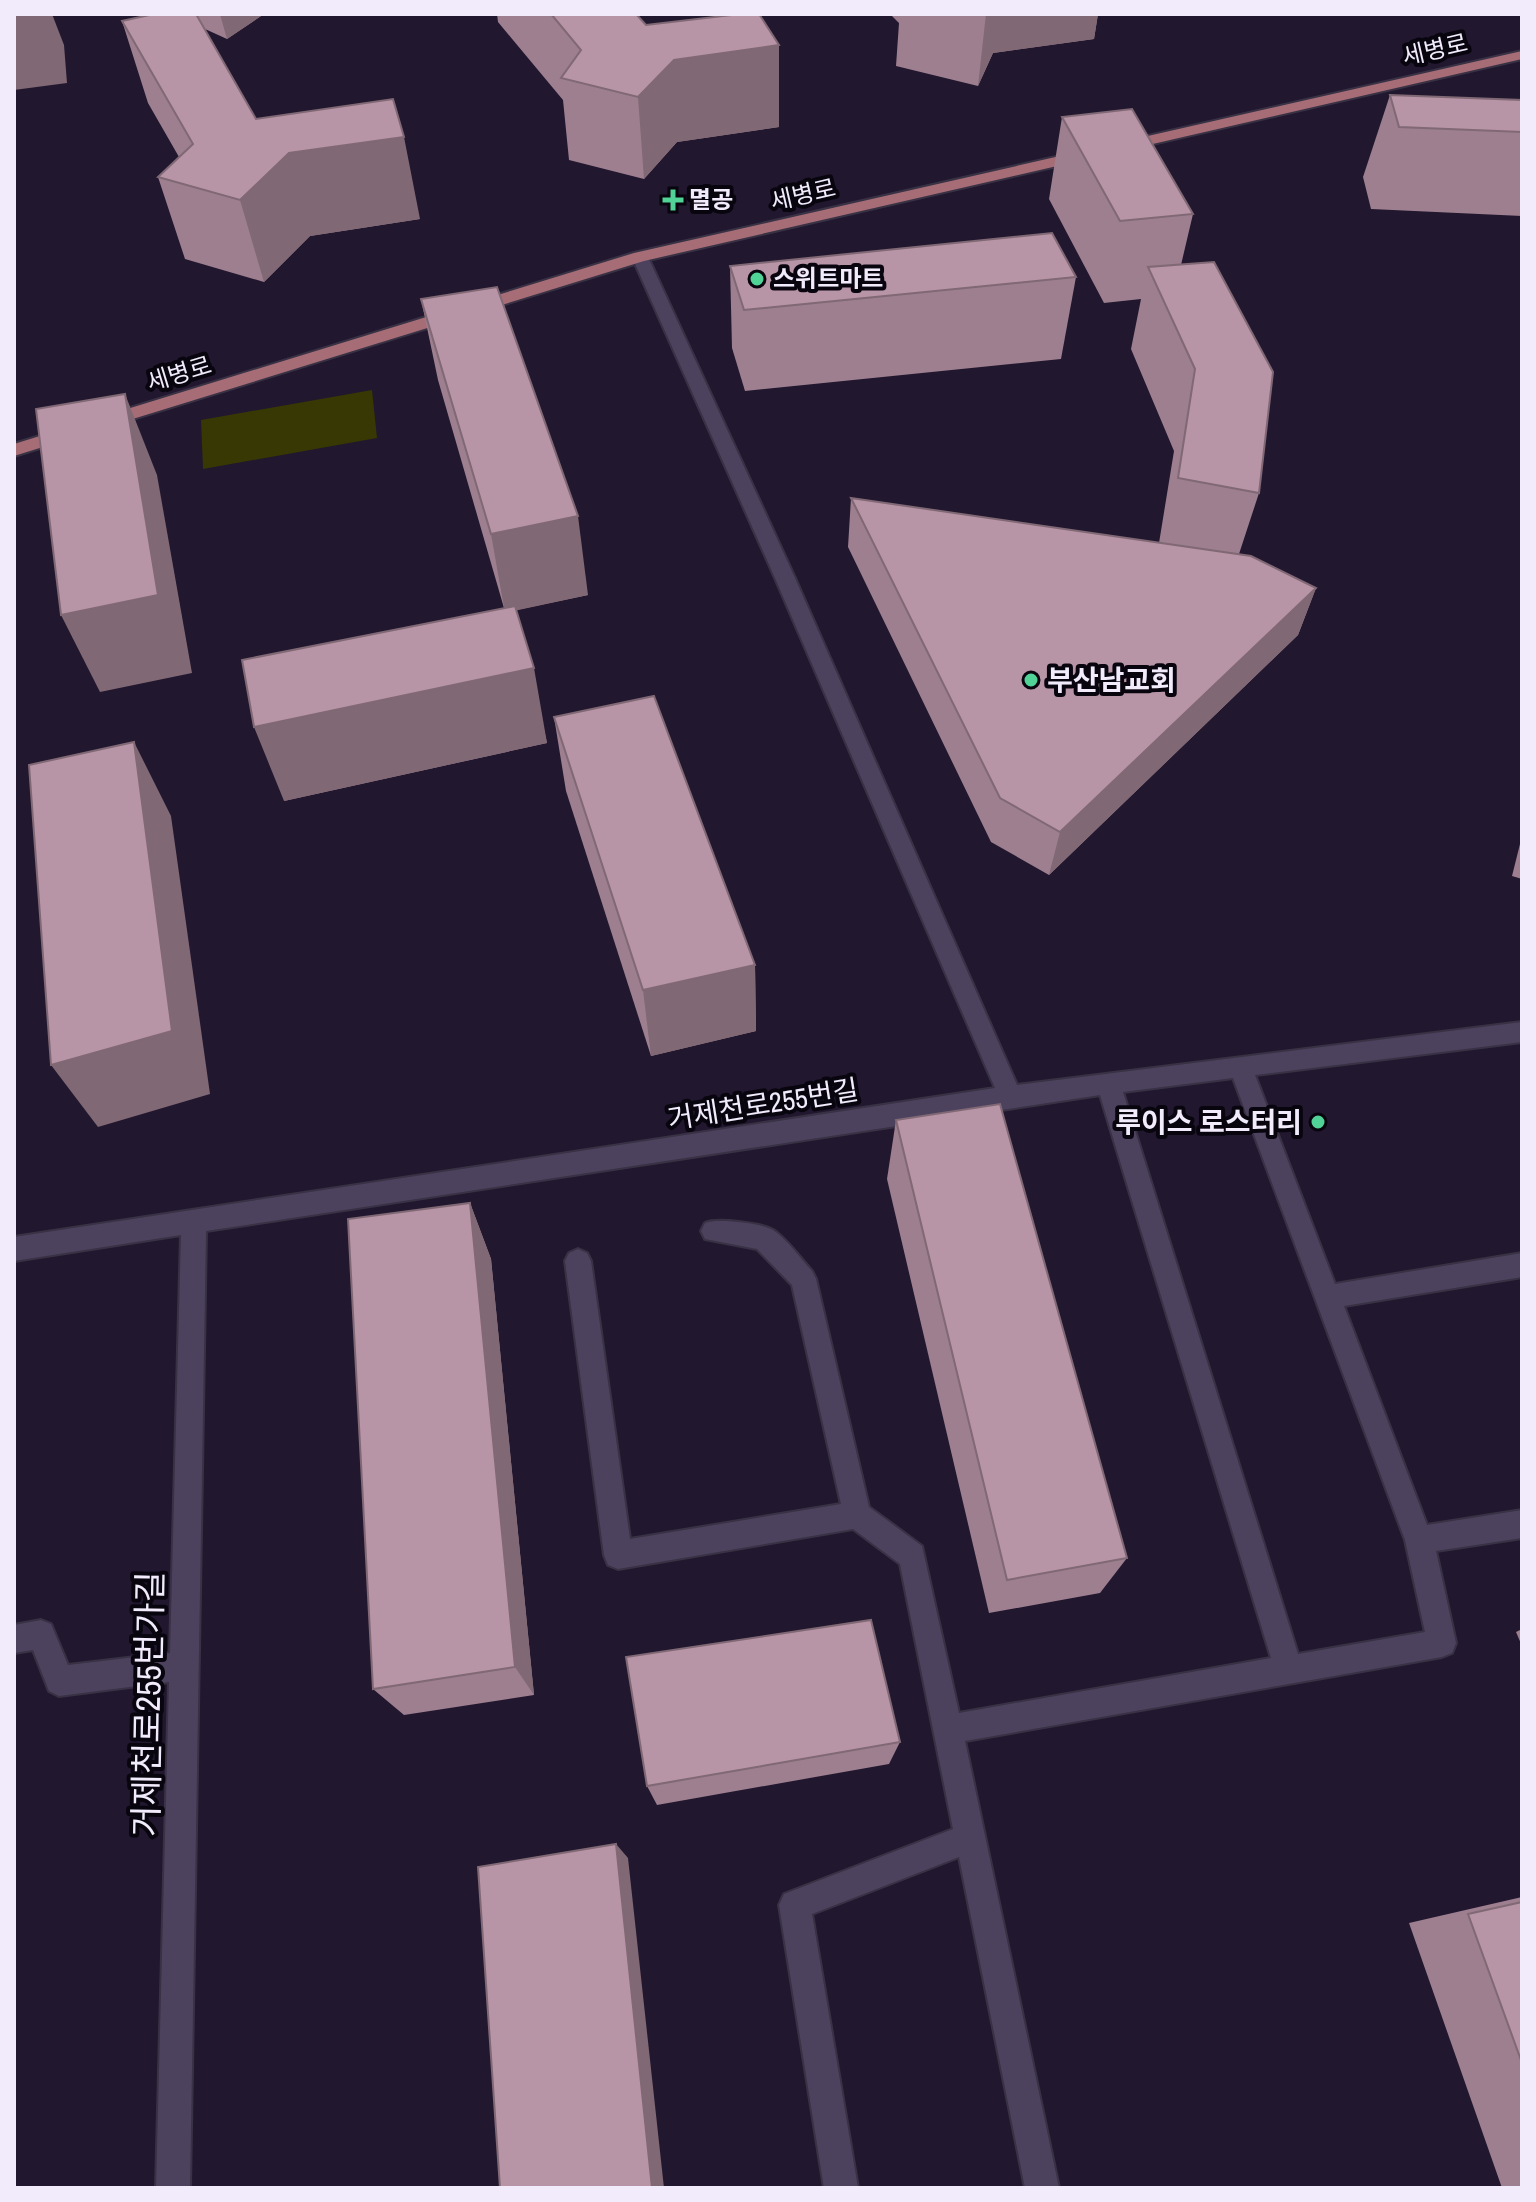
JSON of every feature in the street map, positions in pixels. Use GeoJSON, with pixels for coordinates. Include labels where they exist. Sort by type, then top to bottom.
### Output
{"type":"FeatureCollection","features":[{"type":"Feature","properties":{"kind":"main road","name":"세병로"},"geometry":{"type":"LineString","coordinates":[[14,450],[640,257],[1522,55]]}},
{"type":"Feature","properties":{"kind":"street"},"geometry":{"type":"LineString","coordinates":[[640,257],[785,578],[1010,1096]]}},
{"type":"Feature","properties":{"kind":"street","name":"거제천로255번길"},"geometry":{"type":"LineString","coordinates":[[14,1249],[1010,1096],[1522,1032]]}},
{"type":"Feature","properties":{"kind":"street"},"geometry":{"type":"LineString","coordinates":[[946,1730],[1442,1643],[1419,1540],[1240,1066]]}},
{"type":"Feature","properties":{"kind":"street"},"geometry":{"type":"LineString","coordinates":[[1109,1085],[1289,1670]]}},
{"type":"Feature","properties":{"kind":"street","name":"거제천로255번가길"},"geometry":{"type":"LineString","coordinates":[[173,2188],[194,1222]]}},
{"type":"Feature","properties":{"kind":"street"},"geometry":{"type":"LineString","coordinates":[[714,1231],[764,1238],[803,1279],[857,1515],[912,1556],[1042,2188]]}},
{"type":"Feature","properties":{"kind":"street"},"geometry":{"type":"LineString","coordinates":[[578,1261],[618,1555],[857,1515]]}},
{"type":"Feature","properties":{"kind":"street"},"geometry":{"type":"LineString","coordinates":[[1329,1297],[1522,1265]]}},
{"type":"Feature","properties":{"kind":"street"},"geometry":{"type":"LineString","coordinates":[[1419,1540],[1522,1524]]}},
{"type":"Feature","properties":{"kind":"street"},"geometry":{"type":"LineString","coordinates":[[14,1639],[41,1634],[59,1681],[186,1666]]}},
{"type":"Feature","properties":{"kind":"street"},"geometry":{"type":"LineString","coordinates":[[841,2188],[795,1905],[968,1838]]}},
{"type":"Feature","properties":{"kind":"shaded area"},"geometry":{"type":"Polygon","coordinates":[[[372,390],[377,438],[203,469],[201,420],[372,390]]]}},
{"type":"Feature","properties":{"kind":"building"},"geometry":{"type":"Polygon","coordinates":[[[154,14],[196,14],[256,119],[393,99],[404,137],[289,153],[240,200],[158,177],[193,144],[122,21],[154,14]]]}},
{"type":"Feature","properties":{"kind":"building"},"geometry":{"type":"Polygon","coordinates":[[[551,14],[636,14],[646,25],[759,14],[779,45],[674,60],[638,97],[561,78],[581,50],[551,14]]]}},
{"type":"Feature","properties":{"kind":"building"},"geometry":{"type":"Polygon","coordinates":[[[1390,95],[1522,100],[1522,132],[1399,127],[1390,95]]]}},
{"type":"Feature","properties":{"kind":"building"},"geometry":{"type":"Polygon","coordinates":[[[1132,109],[1193,214],[1120,221],[1062,117],[1132,109]]]}},
{"type":"Feature","properties":{"kind":"building"},"geometry":{"type":"Polygon","coordinates":[[[1052,233],[1076,277],[744,310],[730,266],[1052,233]]]}},
{"type":"Feature","properties":{"kind":"building"},"geometry":{"type":"Polygon","coordinates":[[[1214,262],[1273,372],[1259,493],[1178,478],[1195,369],[1148,267],[1214,262]]]}},
{"type":"Feature","properties":{"kind":"building"},"geometry":{"type":"Polygon","coordinates":[[[497,287],[578,516],[491,534],[421,299],[497,287]]]}},
{"type":"Feature","properties":{"kind":"building"},"geometry":{"type":"Polygon","coordinates":[[[125,394],[158,595],[61,615],[36,409],[125,394]]]}},
{"type":"Feature","properties":{"kind":"building"},"geometry":{"type":"Polygon","coordinates":[[[851,498],[1251,556],[1316,588],[1060,832],[1000,798],[851,498]]]}},
{"type":"Feature","properties":{"kind":"building"},"geometry":{"type":"Polygon","coordinates":[[[515,606],[534,668],[254,727],[242,660],[515,606]]]}},
{"type":"Feature","properties":{"kind":"building"},"geometry":{"type":"Polygon","coordinates":[[[654,696],[755,965],[643,990],[554,717],[654,696]]]}},
{"type":"Feature","properties":{"kind":"building"},"geometry":{"type":"Polygon","coordinates":[[[134,742],[172,1031],[51,1065],[29,765],[134,742]]]}},
{"type":"Feature","properties":{"kind":"building"},"geometry":{"type":"Polygon","coordinates":[[[1000,1104],[1127,1558],[1007,1580],[896,1120],[1000,1104]]]}},
{"type":"Feature","properties":{"kind":"building"},"geometry":{"type":"Polygon","coordinates":[[[470,1203],[515,1667],[373,1689],[348,1219],[470,1203]]]}},
{"type":"Feature","properties":{"kind":"building"},"geometry":{"type":"Polygon","coordinates":[[[871,1620],[900,1742],[647,1786],[626,1657],[871,1620]]]}},
{"type":"Feature","properties":{"kind":"building"},"geometry":{"type":"Polygon","coordinates":[[[616,1844],[652,2188],[500,2188],[478,1867],[616,1844]]]}},
{"type":"Feature","properties":{"kind":"building"},"geometry":{"type":"Polygon","coordinates":[[[1522,1902],[1522,2063],[1468,1914],[1522,1902]]]}},
{"type":"Feature","properties":{"kind":"place","name":"멸공"},"geometry":{"type":"Point","coordinates":[673,200]}},
{"type":"Feature","properties":{"kind":"place","name":"스위트마트"},"geometry":{"type":"Point","coordinates":[757,279]}},
{"type":"Feature","properties":{"kind":"place","name":"부산남교회"},"geometry":{"type":"Point","coordinates":[1031,680]}},
{"type":"Feature","properties":{"kind":"place","name":"루이스 로스터리"},"geometry":{"type":"Point","coordinates":[1318,1122]}}]}
